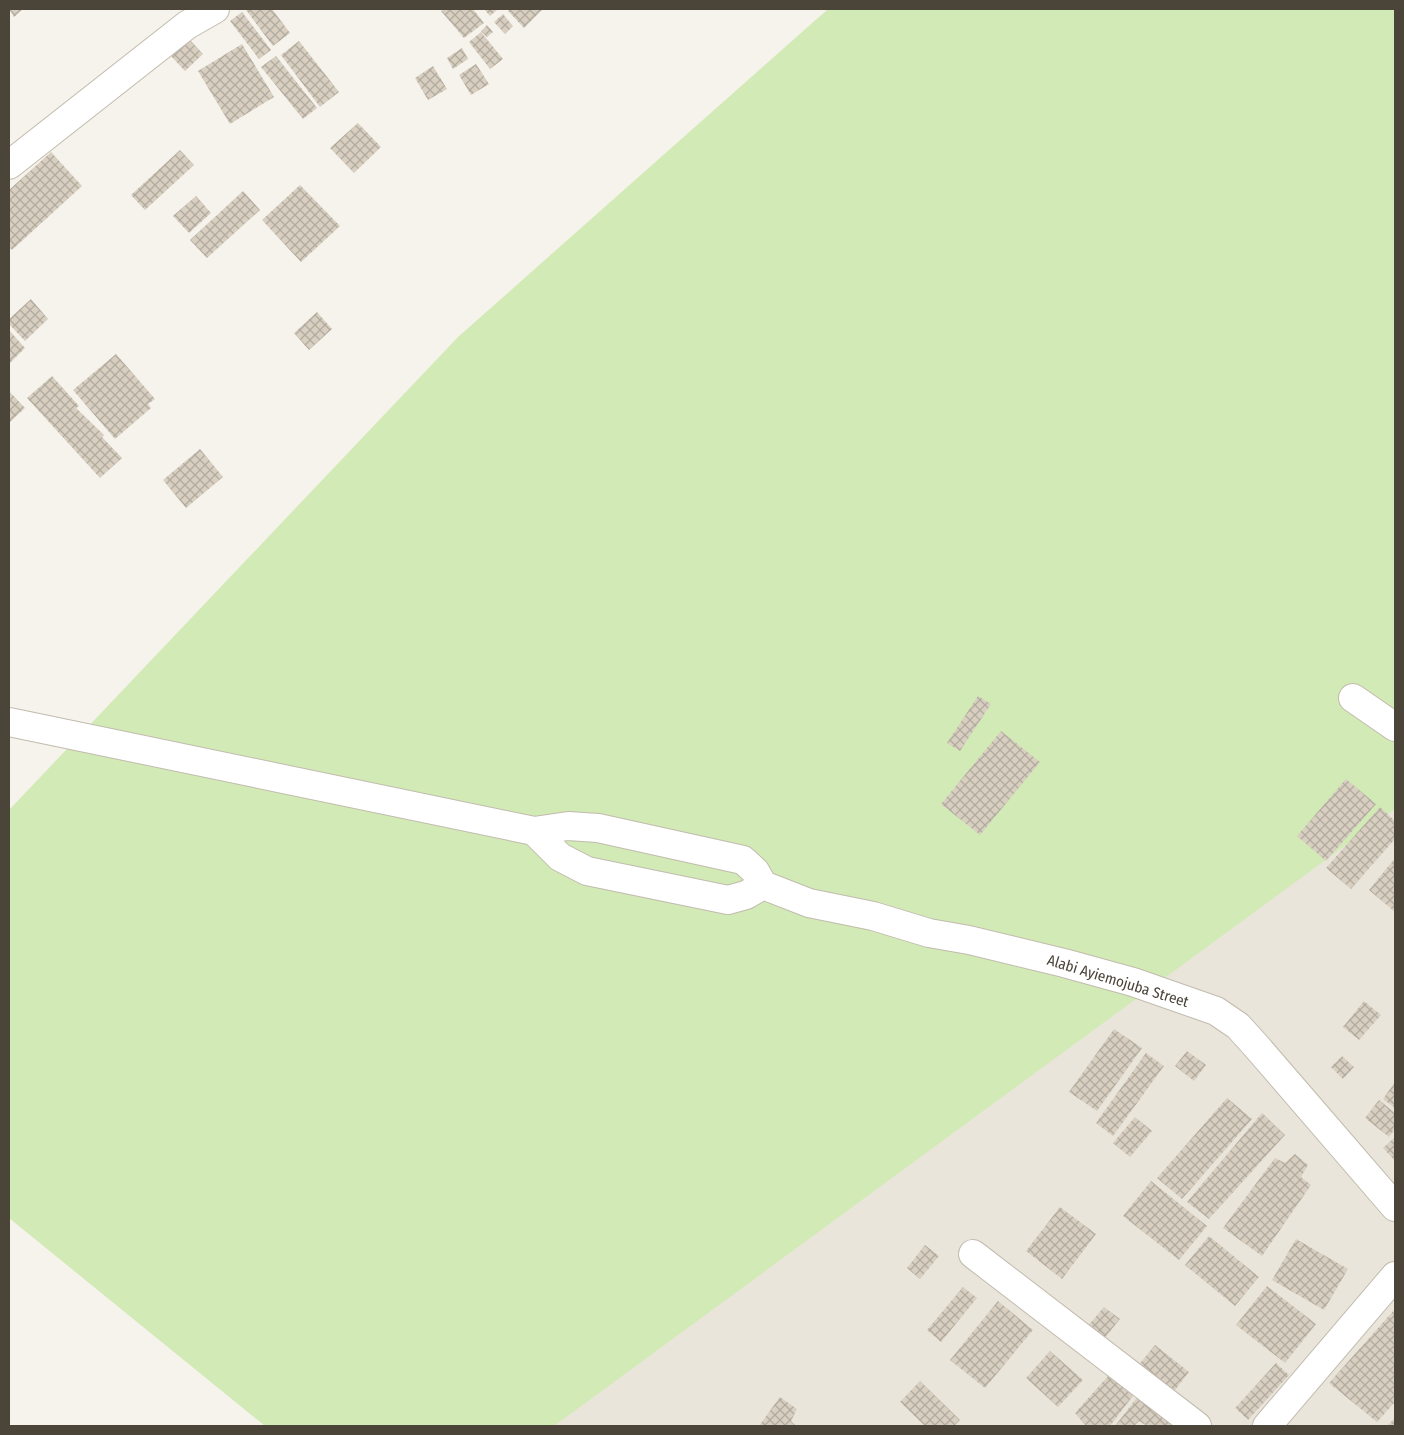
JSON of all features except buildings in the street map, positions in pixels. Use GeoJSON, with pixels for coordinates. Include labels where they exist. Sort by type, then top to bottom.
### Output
{"type":"FeatureCollection","features":[{"type":"Feature","properties":{"kind":"street"},"geometry":{"type":"LineString","coordinates":[[9,165],[179,17],[215,9]]}},
{"type":"Feature","properties":{"kind":"street"},"geometry":{"type":"LineString","coordinates":[[1353,698],[1395,727]]}},
{"type":"Feature","properties":{"kind":"street"},"geometry":{"type":"LineString","coordinates":[[9,722],[534,831],[568,826],[598,828],[743,860],[755,871],[763,885],[746,895],[728,900],[587,871],[560,857],[534,831]]}},
{"type":"Feature","properties":{"kind":"street","name":"Alabi Ayiemojuba Street"},"geometry":{"type":"LineString","coordinates":[[763,885],[809,903],[872,916],[929,933],[969,940],[1133,982],[1216,1011],[1238,1026],[1395,1207]]}},
{"type":"Feature","properties":{"kind":"street"},"geometry":{"type":"LineString","coordinates":[[973,1254],[1197,1426]]}},
{"type":"Feature","properties":{"kind":"street"},"geometry":{"type":"LineString","coordinates":[[1267,1426],[1395,1276]]}},
{"type":"Feature","properties":{"kind":"shaded area"},"geometry":{"type":"Polygon","coordinates":[[[1395,609],[1395,1426],[316,1426],[1395,609]]]}},
{"type":"Feature","properties":{"kind":"green space"},"geometry":{"type":"Polygon","coordinates":[[[828,9],[1395,9],[1395,809],[554,1426],[265,1426],[9,1218],[9,810],[458,337],[828,9]]]}}]}
